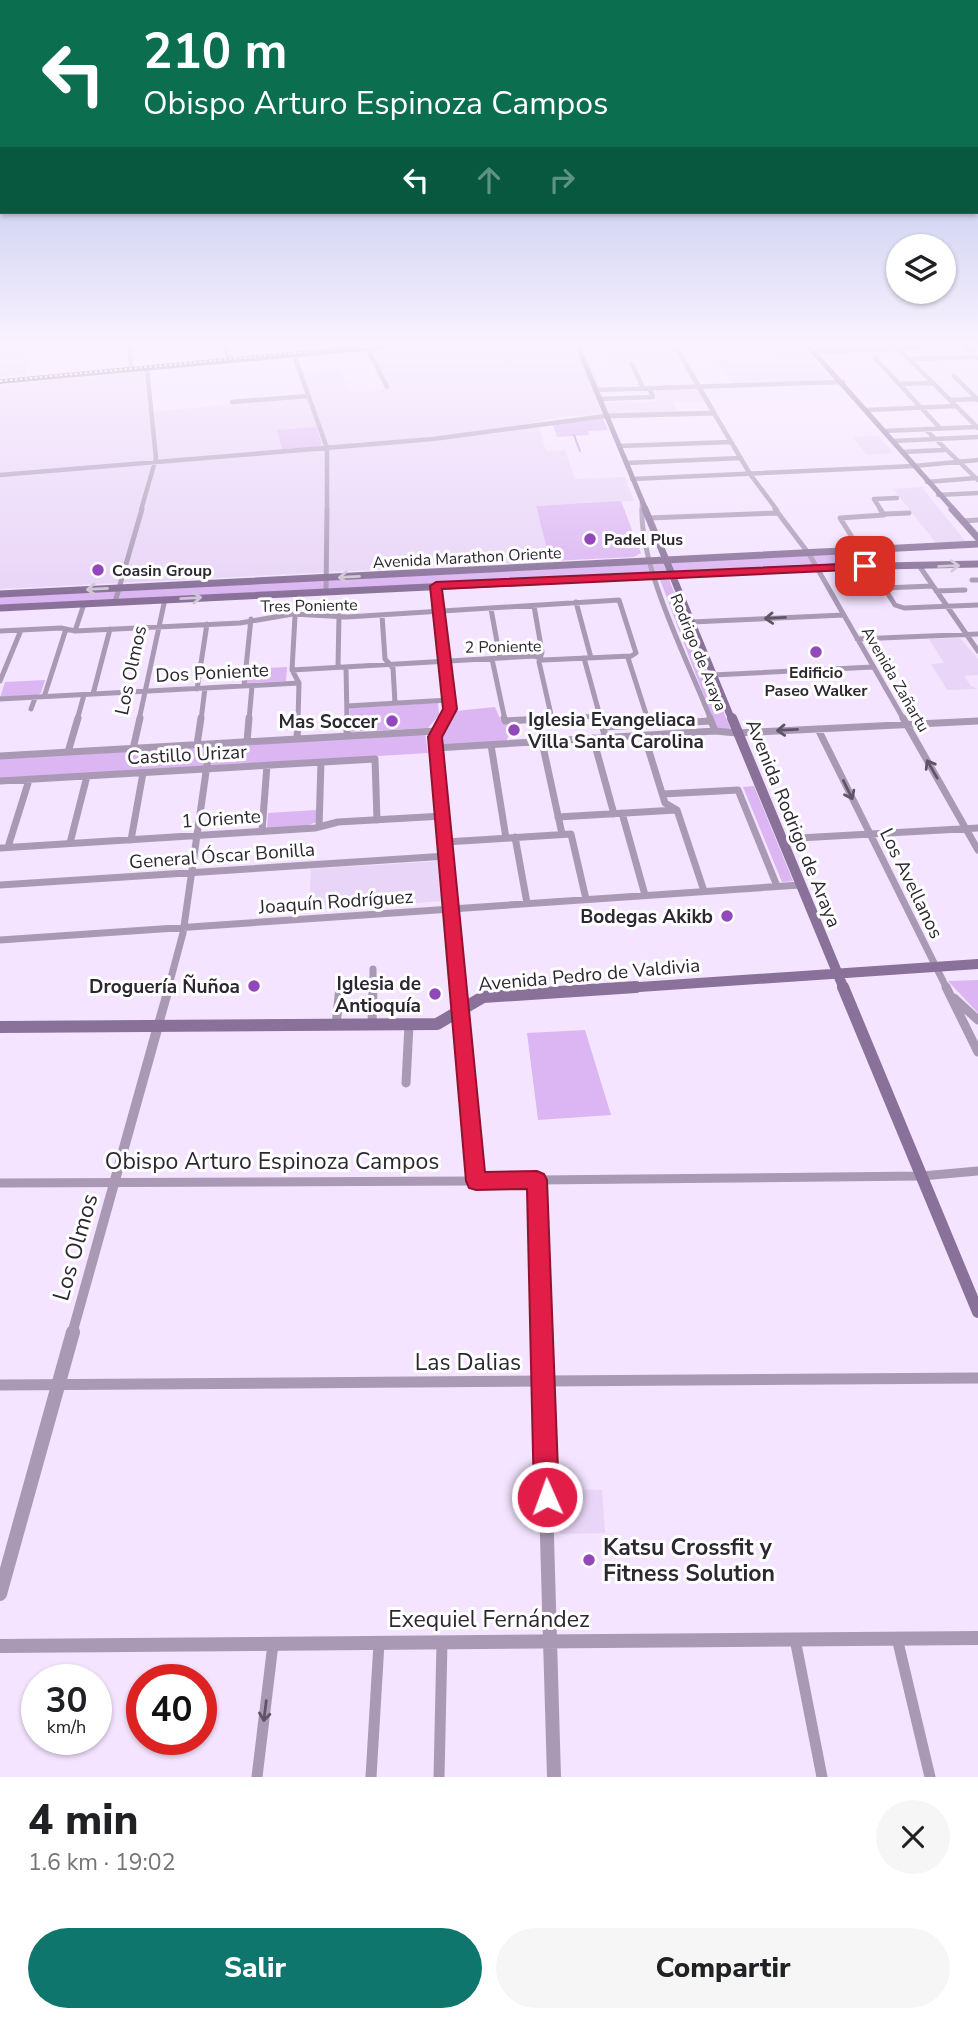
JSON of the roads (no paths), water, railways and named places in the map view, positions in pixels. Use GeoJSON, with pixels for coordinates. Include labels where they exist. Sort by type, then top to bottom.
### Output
{"type":"FeatureCollection","features":[{"type":"Feature","properties":{"kind":"main road","name":"Avenida Rodrigo de Araya"},"geometry":{"type":"LineString","coordinates":[[612,430],[978,1312]]}},
{"type":"Feature","properties":{"kind":"main road"},"geometry":{"type":"LineString","coordinates":[[884,431],[978,541]]}},
{"type":"Feature","properties":{"kind":"main road"},"geometry":{"type":"LineString","coordinates":[[956,516],[978,541]]}},
{"type":"Feature","properties":{"kind":"main road","name":"Avenida Marathon Oriente"},"geometry":{"type":"LineString","coordinates":[[0,594],[809,554],[978,541]]}},
{"type":"Feature","properties":{"kind":"main road","name":"Avenida Marathon Oriente"},"geometry":{"type":"LineString","coordinates":[[0,608],[672,574],[978,564]]}},
{"type":"Feature","properties":{"kind":"main road","name":"Avenida Pedro de Valdivia"},"geometry":{"type":"LineString","coordinates":[[0,1027],[409,1025],[440,1023],[483,997],[978,964]]}},
{"type":"Feature","properties":{"kind":"street"},"geometry":{"type":"LineString","coordinates":[[115,602],[154,463],[152,430]]}},
{"type":"Feature","properties":{"kind":"street"},"geometry":{"type":"LineString","coordinates":[[320,430],[327,448],[326,591]]}},
{"type":"Feature","properties":{"kind":"street"},"geometry":{"type":"LineString","coordinates":[[0,475],[327,448],[505,430]]}},
{"type":"Feature","properties":{"kind":"street","name":"Avenida Zañartu"},"geometry":{"type":"LineString","coordinates":[[725,430],[750,474],[809,554],[978,850]]}},
{"type":"Feature","properties":{"kind":"street"},"geometry":{"type":"LineString","coordinates":[[884,431],[906,430]]}},
{"type":"Feature","properties":{"kind":"street"},"geometry":{"type":"LineString","coordinates":[[926,430],[956,462],[977,479]]}},
{"type":"Feature","properties":{"kind":"street"},"geometry":{"type":"LineString","coordinates":[[893,441],[978,437]]}},
{"type":"Feature","properties":{"kind":"street"},"geometry":{"type":"LineString","coordinates":[[619,446],[732,442]]}},
{"type":"Feature","properties":{"kind":"street"},"geometry":{"type":"LineString","coordinates":[[902,452],[944,450]]}},
{"type":"Feature","properties":{"kind":"street"},"geometry":{"type":"LineString","coordinates":[[626,463],[741,458]]}},
{"type":"Feature","properties":{"kind":"street"},"geometry":{"type":"LineString","coordinates":[[632,479],[914,467],[978,460]]}},
{"type":"Feature","properties":{"kind":"street"},"geometry":{"type":"LineString","coordinates":[[927,482],[977,479]]}},
{"type":"Feature","properties":{"kind":"street"},"geometry":{"type":"LineString","coordinates":[[938,495],[978,493]]}},
{"type":"Feature","properties":{"kind":"street"},"geometry":{"type":"LineString","coordinates":[[885,514],[874,499],[897,498]]}},
{"type":"Feature","properties":{"kind":"street","name":"Rodrigo de Araya"},"geometry":{"type":"LineString","coordinates":[[642,502],[641,534],[653,575],[715,731]]}},
{"type":"Feature","properties":{"kind":"street"},"geometry":{"type":"LineString","coordinates":[[648,518],[779,513]]}},
{"type":"Feature","properties":{"kind":"street"},"geometry":{"type":"LineString","coordinates":[[909,513],[841,518],[893,602],[901,607],[978,605]]}},
{"type":"Feature","properties":{"kind":"street"},"geometry":{"type":"LineString","coordinates":[[963,521],[978,520]]}},
{"type":"Feature","properties":{"kind":"street"},"geometry":{"type":"LineString","coordinates":[[920,567],[978,651]]}},
{"type":"Feature","properties":{"kind":"street"},"geometry":{"type":"LineString","coordinates":[[436,586],[450,713],[436,731],[436,748],[476,1181]]}},
{"type":"Feature","properties":{"kind":"street"},"geometry":{"type":"LineString","coordinates":[[884,588],[965,590]]}},
{"type":"Feature","properties":{"kind":"street","name":"Los Olmos"},"geometry":{"type":"LineString","coordinates":[[133,748],[165,599]]}},
{"type":"Feature","properties":{"kind":"street","name":"Tres Poniente"},"geometry":{"type":"LineString","coordinates":[[0,631],[159,627],[295,616],[382,615],[619,600],[636,653],[631,656]]}},
{"type":"Feature","properties":{"kind":"street"},"geometry":{"type":"LineString","coordinates":[[576,602],[606,738]]}},
{"type":"Feature","properties":{"kind":"street"},"geometry":{"type":"LineString","coordinates":[[75,631],[84,604]]}},
{"type":"Feature","properties":{"kind":"street"},"geometry":{"type":"LineString","coordinates":[[534,606],[542,652],[540,658],[552,719]]}},
{"type":"Feature","properties":{"kind":"street"},"geometry":{"type":"LineString","coordinates":[[491,609],[503,717],[509,722],[600,716]]}},
{"type":"Feature","properties":{"kind":"street"},"geometry":{"type":"LineString","coordinates":[[338,667],[339,615]]}},
{"type":"Feature","properties":{"kind":"street"},"geometry":{"type":"LineString","coordinates":[[382,615],[385,659],[393,668],[395,703]]}},
{"type":"Feature","properties":{"kind":"street"},"geometry":{"type":"LineString","coordinates":[[692,622],[844,615]]}},
{"type":"Feature","properties":{"kind":"street"},"geometry":{"type":"LineString","coordinates":[[295,616],[292,670],[299,683],[297,739]]}},
{"type":"Feature","properties":{"kind":"street"},"geometry":{"type":"LineString","coordinates":[[244,686],[251,619]]}},
{"type":"Feature","properties":{"kind":"street"},"geometry":{"type":"LineString","coordinates":[[197,689],[207,624]]}},
{"type":"Feature","properties":{"kind":"street"},"geometry":{"type":"LineString","coordinates":[[44,697],[66,629]]}},
{"type":"Feature","properties":{"kind":"street"},"geometry":{"type":"LineString","coordinates":[[93,694],[110,629]]}},
{"type":"Feature","properties":{"kind":"street"},"geometry":{"type":"LineString","coordinates":[[0,681],[21,630]]}},
{"type":"Feature","properties":{"kind":"street"},"geometry":{"type":"LineString","coordinates":[[857,639],[978,634]]}},
{"type":"Feature","properties":{"kind":"street"},"geometry":{"type":"LineString","coordinates":[[631,656],[628,658],[650,724]]}},
{"type":"Feature","properties":{"kind":"street","name":"2 Poniente"},"geometry":{"type":"LineString","coordinates":[[292,670],[496,658],[631,656]]}},
{"type":"Feature","properties":{"kind":"street"},"geometry":{"type":"LineString","coordinates":[[346,667],[347,736]]}},
{"type":"Feature","properties":{"kind":"street"},"geometry":{"type":"LineString","coordinates":[[713,675],[873,667]]}},
{"type":"Feature","properties":{"kind":"street","name":"Dos Poniente"},"geometry":{"type":"LineString","coordinates":[[0,699],[299,683]]}},
{"type":"Feature","properties":{"kind":"street"},"geometry":{"type":"LineString","coordinates":[[247,742],[252,686]]}},
{"type":"Feature","properties":{"kind":"street"},"geometry":{"type":"LineString","coordinates":[[197,745],[205,688]]}},
{"type":"Feature","properties":{"kind":"street"},"geometry":{"type":"LineString","coordinates":[[68,752],[84,695]]}},
{"type":"Feature","properties":{"kind":"street"},"geometry":{"type":"LineString","coordinates":[[31,709],[35,698]]}},
{"type":"Feature","properties":{"kind":"street"},"geometry":{"type":"LineString","coordinates":[[347,706],[449,700]]}},
{"type":"Feature","properties":{"kind":"street"},"geometry":{"type":"LineString","coordinates":[[603,727],[711,721]]}},
{"type":"Feature","properties":{"kind":"street"},"geometry":{"type":"LineString","coordinates":[[436,748],[715,731],[737,733],[978,721]]}},
{"type":"Feature","properties":{"kind":"street","name":"Los Avellanos"},"geometry":{"type":"LineString","coordinates":[[817,729],[978,1052]]}},
{"type":"Feature","properties":{"kind":"street","name":"Castillo Urizar"},"geometry":{"type":"LineString","coordinates":[[0,757],[436,731]]}},
{"type":"Feature","properties":{"kind":"street"},"geometry":{"type":"LineString","coordinates":[[644,735],[666,803],[677,810],[704,891]]}},
{"type":"Feature","properties":{"kind":"street"},"geometry":{"type":"LineString","coordinates":[[593,738],[645,895]]}},
{"type":"Feature","properties":{"kind":"street"},"geometry":{"type":"LineString","coordinates":[[542,741],[562,834]]}},
{"type":"Feature","properties":{"kind":"street","name":"Los Olmos"},"geometry":{"type":"LineString","coordinates":[[0,1594],[184,927],[210,744]]}},
{"type":"Feature","properties":{"kind":"street"},"geometry":{"type":"LineString","coordinates":[[491,745],[506,838]]}},
{"type":"Feature","properties":{"kind":"street","name":"Castillo Urizar"},"geometry":{"type":"LineString","coordinates":[[0,781],[376,759],[377,820]]}},
{"type":"Feature","properties":{"kind":"street"},"geometry":{"type":"LineString","coordinates":[[320,827],[321,762]]}},
{"type":"Feature","properties":{"kind":"street"},"geometry":{"type":"LineString","coordinates":[[262,831],[267,765]]}},
{"type":"Feature","properties":{"kind":"street"},"geometry":{"type":"LineString","coordinates":[[131,839],[143,773]]}},
{"type":"Feature","properties":{"kind":"street"},"geometry":{"type":"LineString","coordinates":[[70,843],[87,776]]}},
{"type":"Feature","properties":{"kind":"street"},"geometry":{"type":"LineString","coordinates":[[4,848],[29,780]]}},
{"type":"Feature","properties":{"kind":"street"},"geometry":{"type":"LineString","coordinates":[[663,794],[738,790],[777,886]]}},
{"type":"Feature","properties":{"kind":"street"},"geometry":{"type":"LineString","coordinates":[[558,817],[677,810]]}},
{"type":"Feature","properties":{"kind":"street","name":"1 Oriente"},"geometry":{"type":"LineString","coordinates":[[4,848],[443,816]]}},
{"type":"Feature","properties":{"kind":"street"},"geometry":{"type":"LineString","coordinates":[[781,839],[978,828]]}},
{"type":"Feature","properties":{"kind":"street"},"geometry":{"type":"LineString","coordinates":[[446,842],[571,834],[586,899]]}},
{"type":"Feature","properties":{"kind":"street"},"geometry":{"type":"LineString","coordinates":[[515,837],[527,903]]}},
{"type":"Feature","properties":{"kind":"street","name":"General Óscar Bonilla"},"geometry":{"type":"LineString","coordinates":[[0,885],[447,856]]}},
{"type":"Feature","properties":{"kind":"street","name":"Joaquín Rodríguez"},"geometry":{"type":"LineString","coordinates":[[0,940],[800,885]]}},
{"type":"Feature","properties":{"kind":"street"},"geometry":{"type":"LineString","coordinates":[[372,1025],[373,969]]}},
{"type":"Feature","properties":{"kind":"street"},"geometry":{"type":"LineString","coordinates":[[336,1025],[340,984]]}},
{"type":"Feature","properties":{"kind":"street"},"geometry":{"type":"LineString","coordinates":[[945,986],[959,1004],[978,1020]]}},
{"type":"Feature","properties":{"kind":"street"},"geometry":{"type":"LineString","coordinates":[[406,1083],[409,1025]]}},
{"type":"Feature","properties":{"kind":"street","name":"Obispo Arturo Espinoza Campos"},"geometry":{"type":"LineString","coordinates":[[0,1183],[922,1176],[978,1171]]}},
{"type":"Feature","properties":{"kind":"street"},"geometry":{"type":"LineString","coordinates":[[537,1180],[554,1777]]}},
{"type":"Feature","properties":{"kind":"street","name":"Las Dalias"},"geometry":{"type":"LineString","coordinates":[[0,1385],[978,1378]]}},
{"type":"Feature","properties":{"kind":"street"},"geometry":{"type":"LineString","coordinates":[[897,1638],[930,1777]]}},
{"type":"Feature","properties":{"kind":"street","name":"Exequiel Fernández"},"geometry":{"type":"LineString","coordinates":[[0,1646],[978,1638]]}},
{"type":"Feature","properties":{"kind":"street"},"geometry":{"type":"LineString","coordinates":[[795,1639],[822,1777]]}},
{"type":"Feature","properties":{"kind":"street"},"geometry":{"type":"LineString","coordinates":[[371,1777],[379,1643]]}},
{"type":"Feature","properties":{"kind":"street"},"geometry":{"type":"LineString","coordinates":[[439,1777],[442,1643]]}},
{"type":"Feature","properties":{"kind":"street"},"geometry":{"type":"LineString","coordinates":[[257,1777],[273,1644]]}},
{"type":"Feature","properties":{"kind":"waterway"},"geometry":{"type":"LineString","coordinates":[[574,435],[580,451]]}},
{"type":"Feature","properties":{"kind":"place","name":"Padel Plus"},"geometry":{"type":"Point","coordinates":[590,539]}},
{"type":"Feature","properties":{"kind":"place","name":"Coasin Group"},"geometry":{"type":"Point","coordinates":[98,570]}},
{"type":"Feature","properties":{"kind":"place","name":"Edificio Paseo Walker"},"geometry":{"type":"Point","coordinates":[816,652]}},
{"type":"Feature","properties":{"kind":"place","name":"Mas Soccer"},"geometry":{"type":"Point","coordinates":[392,721]}},
{"type":"Feature","properties":{"kind":"place","name":"Iglesia Evangeliaca Villa Santa Carolina"},"geometry":{"type":"Point","coordinates":[514,730]}},
{"type":"Feature","properties":{"kind":"place","name":"Bodegas Akikb"},"geometry":{"type":"Point","coordinates":[727,916]}},
{"type":"Feature","properties":{"kind":"place","name":"Droguería Ñuñoa"},"geometry":{"type":"Point","coordinates":[254,986]}},
{"type":"Feature","properties":{"kind":"place","name":"Iglesia de Antioquía"},"geometry":{"type":"Point","coordinates":[435,994]}},
{"type":"Feature","properties":{"kind":"place","name":"Katsu Crossfit y Fitness Solution"},"geometry":{"type":"Point","coordinates":[589,1560]}}]}
